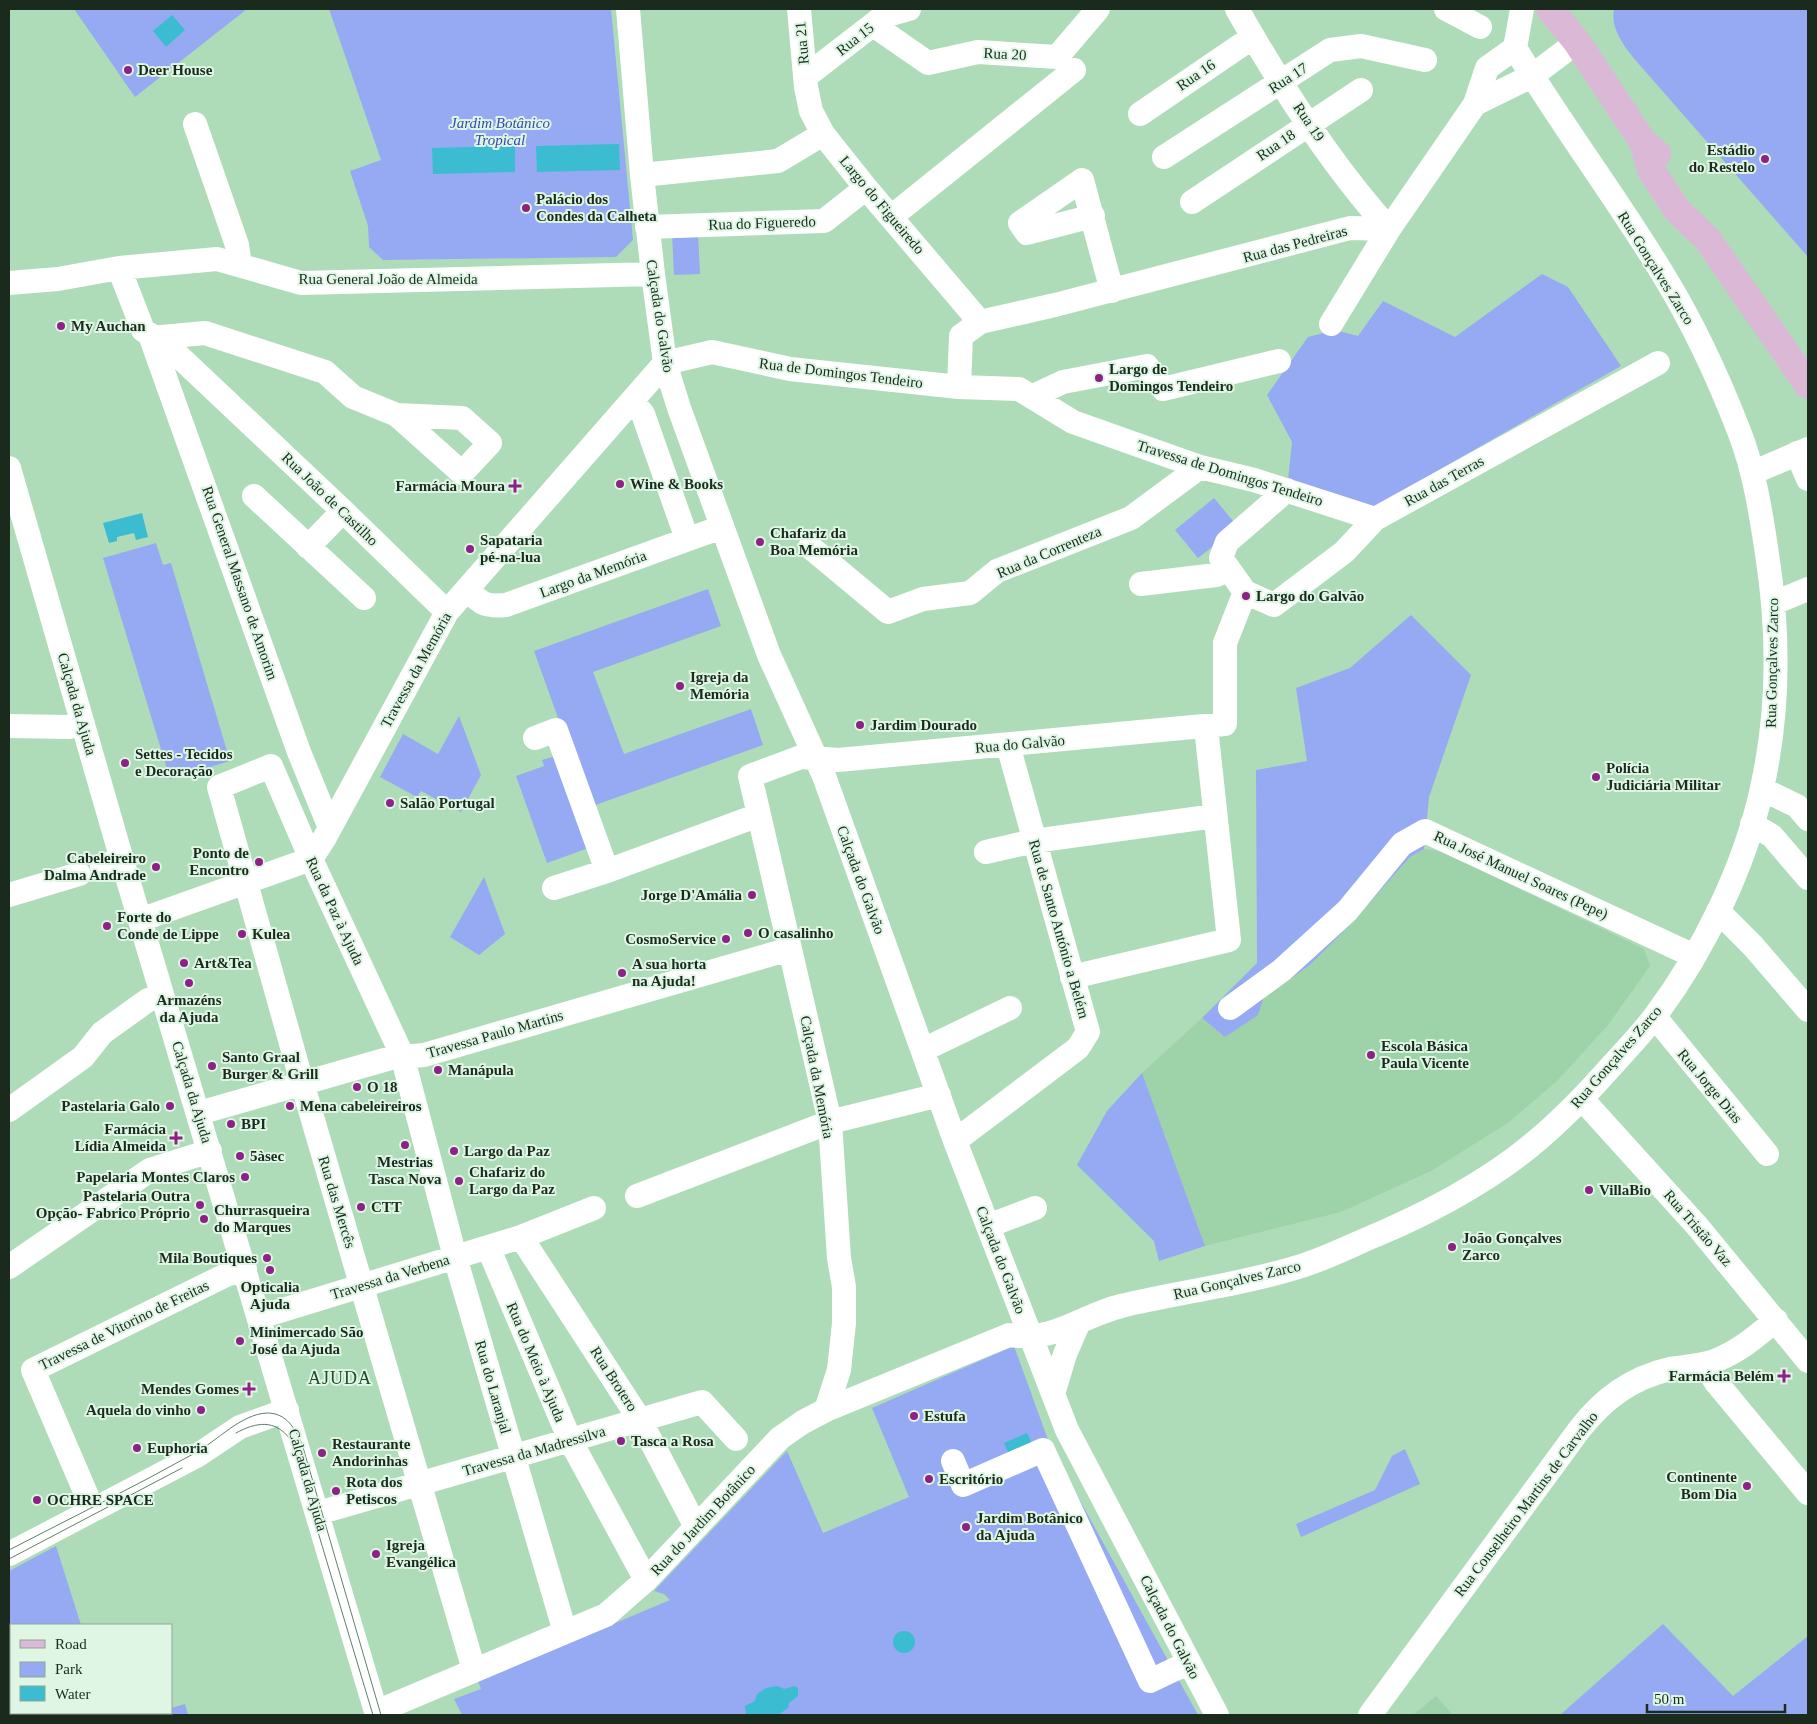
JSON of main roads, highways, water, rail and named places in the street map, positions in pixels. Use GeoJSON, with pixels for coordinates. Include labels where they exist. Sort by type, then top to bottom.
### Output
{"type":"FeatureCollection","features":[{"type":"Feature","properties":{"kind":"main road"},"geometry":{"type":"LineString","coordinates":[[1550,9],[1578,42],[1643,142],[1651,170],[1677,210],[1708,240],[1808,386]]}},
{"type":"Feature","properties":{"kind":"main road"},"geometry":{"type":"LineString","coordinates":[[1565,9],[1578,42]]}},
{"type":"Feature","properties":{"kind":"water"},"geometry":{"type":"Polygon","coordinates":[[[172,15],[185,30],[166,47],[153,31],[172,15]]]}},
{"type":"Feature","properties":{"kind":"water"},"geometry":{"type":"Polygon","coordinates":[[[619,144],[620,170],[537,172],[536,146],[619,144]]]}},
{"type":"Feature","properties":{"kind":"water"},"geometry":{"type":"Polygon","coordinates":[[[515,146],[515,172],[433,174],[432,148],[515,146]]]}},
{"type":"Feature","properties":{"kind":"water"},"geometry":{"type":"Polygon","coordinates":[[[142,513],[148,537],[136,540],[134,533],[117,537],[117,541],[109,543],[103,523],[142,513]]]}},
{"type":"Feature","properties":{"kind":"water"},"geometry":{"type":"Polygon","coordinates":[[[1027,1433],[1033,1446],[1010,1456],[1004,1443],[1027,1433]]]}},
{"type":"Feature","properties":{"kind":"water"},"geometry":{"type":"Polygon","coordinates":[[[904,1631],[912,1634],[915,1642],[912,1650],[904,1653],[896,1650],[893,1642],[896,1634],[904,1631]]]}},
{"type":"Feature","properties":{"kind":"water"},"geometry":{"type":"Polygon","coordinates":[[[778,1686],[784,1689],[795,1686],[798,1688],[798,1696],[789,1703],[788,1708],[778,1715],[746,1714],[745,1706],[755,1701],[757,1694],[766,1688],[778,1686]]]}},
{"type":"Feature","properties":{"kind":"tram line"},"geometry":{"type":"LineString","coordinates":[[9,1550],[195,1453],[248,1418],[267,1413],[280,1416],[293,1428],[302,1444],[381,1715]]}},
{"type":"Feature","properties":{"kind":"tram line"},"geometry":{"type":"LineString","coordinates":[[236,1433],[251,1426],[265,1424],[278,1428],[290,1439],[373,1715]]}},
{"type":"Feature","properties":{"kind":"tram line"},"geometry":{"type":"LineString","coordinates":[[9,1559],[182,1468]]}},
{"type":"Feature","properties":{"kind":"place","name":"Deer House"},"geometry":{"type":"Point","coordinates":[128,70]}},
{"type":"Feature","properties":{"kind":"place","name":"Estádio do Restelo"},"geometry":{"type":"Point","coordinates":[1765,159]}},
{"type":"Feature","properties":{"kind":"place","name":"Palácio dos Condes da Calheta"},"geometry":{"type":"Point","coordinates":[526,208]}},
{"type":"Feature","properties":{"kind":"place","name":"My Auchan"},"geometry":{"type":"Point","coordinates":[61,326]}},
{"type":"Feature","properties":{"kind":"place","name":"Largo de Domingos Tendeiro"},"geometry":{"type":"Point","coordinates":[1099,378]}},
{"type":"Feature","properties":{"kind":"place","name":"Wine & Books"},"geometry":{"type":"Point","coordinates":[620,484]}},
{"type":"Feature","properties":{"kind":"place","name":"Farmácia Moura"},"geometry":{"type":"Point","coordinates":[515,486]}},
{"type":"Feature","properties":{"kind":"place","name":"Chafariz da Boa Memória"},"geometry":{"type":"Point","coordinates":[760,542]}},
{"type":"Feature","properties":{"kind":"place","name":"Sapataria pé-na-lua"},"geometry":{"type":"Point","coordinates":[470,549]}},
{"type":"Feature","properties":{"kind":"place","name":"Largo do Galvão"},"geometry":{"type":"Point","coordinates":[1246,596]}},
{"type":"Feature","properties":{"kind":"place","name":"Igreja da Memória"},"geometry":{"type":"Point","coordinates":[680,686]}},
{"type":"Feature","properties":{"kind":"place","name":"Jardim Dourado"},"geometry":{"type":"Point","coordinates":[860,725]}},
{"type":"Feature","properties":{"kind":"place","name":"Settes - Tecidos e Decoração"},"geometry":{"type":"Point","coordinates":[125,763]}},
{"type":"Feature","properties":{"kind":"place","name":"Polícia Judiciária Militar"},"geometry":{"type":"Point","coordinates":[1596,777]}},
{"type":"Feature","properties":{"kind":"place","name":"Salão Portugal"},"geometry":{"type":"Point","coordinates":[390,803]}},
{"type":"Feature","properties":{"kind":"place","name":"Ponto de Encontro"},"geometry":{"type":"Point","coordinates":[259,862]}},
{"type":"Feature","properties":{"kind":"place","name":"Cabeleireiro Dalma Andrade"},"geometry":{"type":"Point","coordinates":[156,867]}},
{"type":"Feature","properties":{"kind":"place","name":"Jorge D'Amália"},"geometry":{"type":"Point","coordinates":[752,895]}},
{"type":"Feature","properties":{"kind":"place","name":"Forte do Conde de Lippe"},"geometry":{"type":"Point","coordinates":[107,926]}},
{"type":"Feature","properties":{"kind":"place","name":"O casalinho"},"geometry":{"type":"Point","coordinates":[748,933]}},
{"type":"Feature","properties":{"kind":"place","name":"Kulea"},"geometry":{"type":"Point","coordinates":[242,934]}},
{"type":"Feature","properties":{"kind":"place","name":"CosmoService"},"geometry":{"type":"Point","coordinates":[726,939]}},
{"type":"Feature","properties":{"kind":"place","name":"Art&Tea"},"geometry":{"type":"Point","coordinates":[184,963]}},
{"type":"Feature","properties":{"kind":"place","name":"A sua horta na Ajuda!"},"geometry":{"type":"Point","coordinates":[622,973]}},
{"type":"Feature","properties":{"kind":"place","name":"Armazéns da Ajuda"},"geometry":{"type":"Point","coordinates":[189,983]}},
{"type":"Feature","properties":{"kind":"place","name":"Escola Básica Paula Vicente"},"geometry":{"type":"Point","coordinates":[1371,1055]}},
{"type":"Feature","properties":{"kind":"place","name":"Santo Graal Burger & Grill"},"geometry":{"type":"Point","coordinates":[212,1066]}},
{"type":"Feature","properties":{"kind":"place","name":"Manápula"},"geometry":{"type":"Point","coordinates":[438,1070]}},
{"type":"Feature","properties":{"kind":"place","name":"O 18"},"geometry":{"type":"Point","coordinates":[357,1087]}},
{"type":"Feature","properties":{"kind":"place","name":"Pastelaria Galo"},"geometry":{"type":"Point","coordinates":[170,1106]}},
{"type":"Feature","properties":{"kind":"place","name":"Mena cabeleireiros"},"geometry":{"type":"Point","coordinates":[290,1106]}},
{"type":"Feature","properties":{"kind":"place","name":"BPI"},"geometry":{"type":"Point","coordinates":[231,1124]}},
{"type":"Feature","properties":{"kind":"place","name":"Farmácia Lídia Almeida"},"geometry":{"type":"Point","coordinates":[176,1138]}},
{"type":"Feature","properties":{"kind":"place","name":"Mestrias Tasca Nova"},"geometry":{"type":"Point","coordinates":[405,1145]}},
{"type":"Feature","properties":{"kind":"place","name":"Largo da Paz"},"geometry":{"type":"Point","coordinates":[454,1151]}},
{"type":"Feature","properties":{"kind":"place","name":"5àsec"},"geometry":{"type":"Point","coordinates":[240,1156]}},
{"type":"Feature","properties":{"kind":"place","name":"Papelaria Montes Claros"},"geometry":{"type":"Point","coordinates":[245,1177]}},
{"type":"Feature","properties":{"kind":"place","name":"Chafariz do Largo da Paz"},"geometry":{"type":"Point","coordinates":[459,1181]}},
{"type":"Feature","properties":{"kind":"place","name":"VillaBio"},"geometry":{"type":"Point","coordinates":[1589,1190]}},
{"type":"Feature","properties":{"kind":"place","name":"Pastelaria Outra Opção- Fabrico Próprio"},"geometry":{"type":"Point","coordinates":[200,1205]}},
{"type":"Feature","properties":{"kind":"place","name":"CTT"},"geometry":{"type":"Point","coordinates":[361,1207]}},
{"type":"Feature","properties":{"kind":"place","name":"Churrasqueira do Marques"},"geometry":{"type":"Point","coordinates":[204,1219]}},
{"type":"Feature","properties":{"kind":"place","name":"João Gonçalves Zarco"},"geometry":{"type":"Point","coordinates":[1452,1247]}},
{"type":"Feature","properties":{"kind":"place","name":"Mila Boutiques"},"geometry":{"type":"Point","coordinates":[267,1258]}},
{"type":"Feature","properties":{"kind":"place","name":"Opticalia Ajuda"},"geometry":{"type":"Point","coordinates":[270,1270]}},
{"type":"Feature","properties":{"kind":"place","name":"Minimercado São José da Ajuda"},"geometry":{"type":"Point","coordinates":[240,1341]}},
{"type":"Feature","properties":{"kind":"place","name":"Farmácia Belém"},"geometry":{"type":"Point","coordinates":[1784,1376]}},
{"type":"Feature","properties":{"kind":"place","name":"Mendes Gomes"},"geometry":{"type":"Point","coordinates":[249,1389]}},
{"type":"Feature","properties":{"kind":"place","name":"Aquela do vinho"},"geometry":{"type":"Point","coordinates":[201,1410]}},
{"type":"Feature","properties":{"kind":"place","name":"Estufa"},"geometry":{"type":"Point","coordinates":[914,1416]}},
{"type":"Feature","properties":{"kind":"place","name":"Tasca a Rosa"},"geometry":{"type":"Point","coordinates":[621,1441]}},
{"type":"Feature","properties":{"kind":"place","name":"Euphoria"},"geometry":{"type":"Point","coordinates":[137,1448]}},
{"type":"Feature","properties":{"kind":"place","name":"Restaurante Andorinhas"},"geometry":{"type":"Point","coordinates":[322,1453]}},
{"type":"Feature","properties":{"kind":"place","name":"Escritório"},"geometry":{"type":"Point","coordinates":[929,1479]}},
{"type":"Feature","properties":{"kind":"place","name":"Continente Bom Dia"},"geometry":{"type":"Point","coordinates":[1747,1486]}},
{"type":"Feature","properties":{"kind":"place","name":"Rota dos Petiscos"},"geometry":{"type":"Point","coordinates":[336,1491]}},
{"type":"Feature","properties":{"kind":"place","name":"OCHRE SPACE"},"geometry":{"type":"Point","coordinates":[37,1500]}},
{"type":"Feature","properties":{"kind":"place","name":"Jardim Botânico da Ajuda"},"geometry":{"type":"Point","coordinates":[966,1527]}},
{"type":"Feature","properties":{"kind":"place","name":"Igreja Evangélica"},"geometry":{"type":"Point","coordinates":[376,1554]}},
{"type":"Feature","properties":{"kind":"district","name":"AJUDA"},"geometry":{"type":"Point","coordinates":[340,1378]}},
{"type":"Feature","properties":{"kind":"park label","name":"Jardim Botânico Tropical"},"geometry":{"type":"Point","coordinates":[500,132]}}]}
